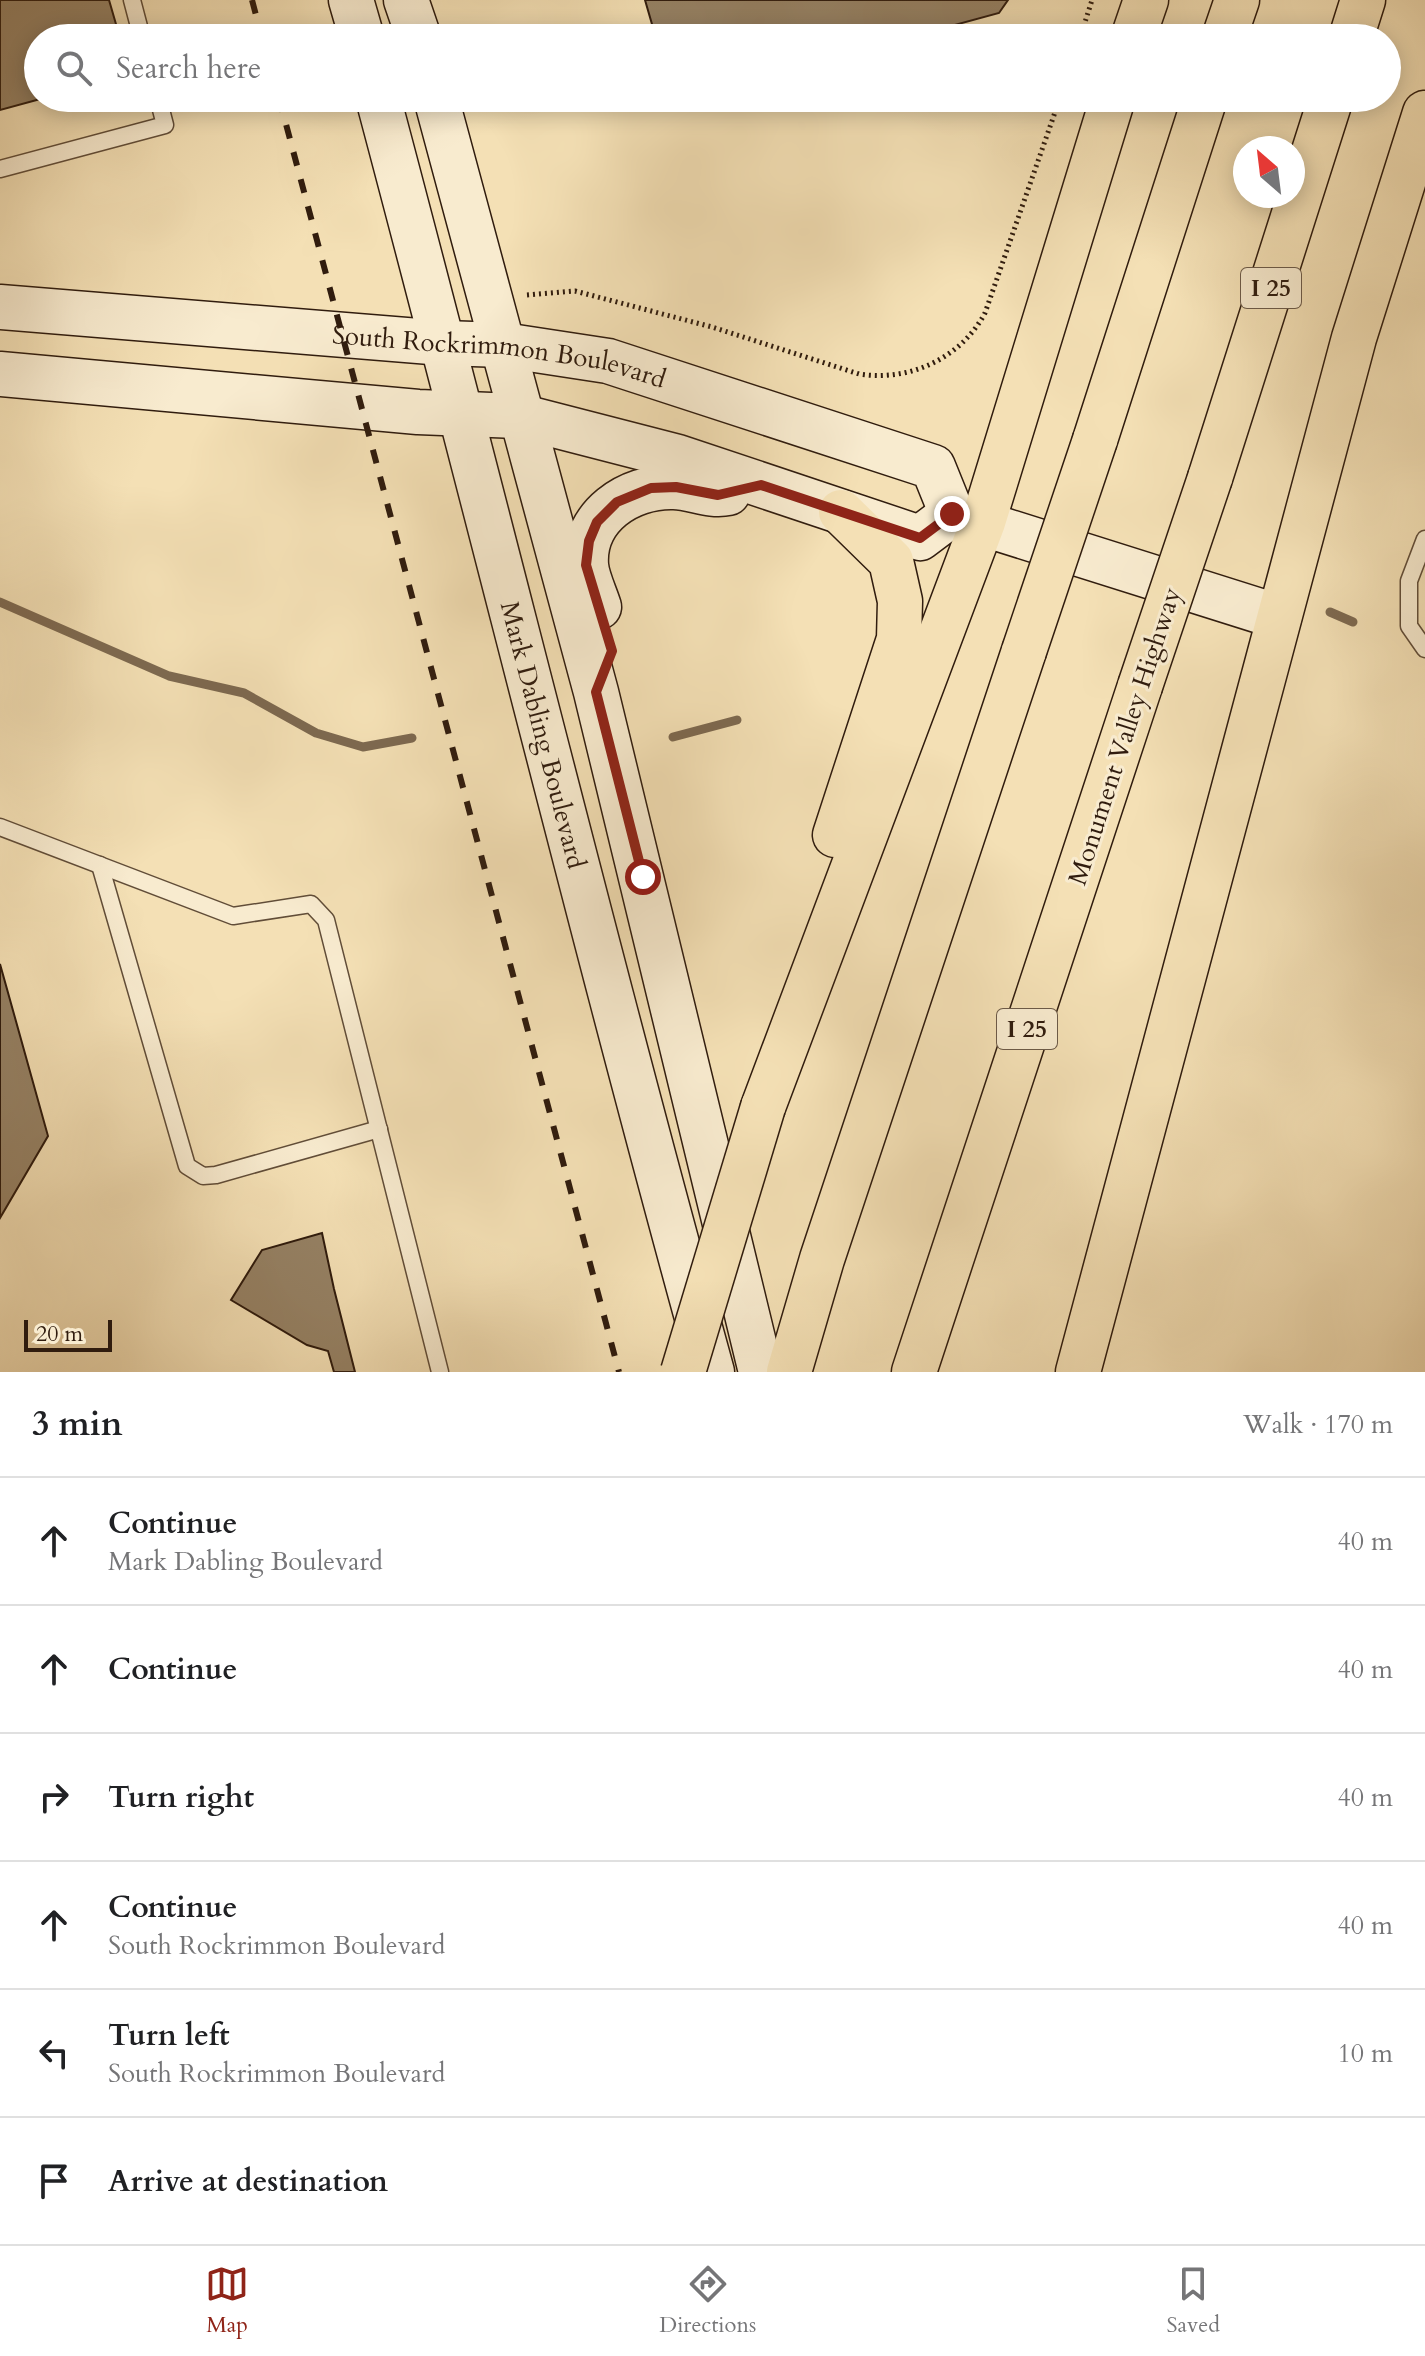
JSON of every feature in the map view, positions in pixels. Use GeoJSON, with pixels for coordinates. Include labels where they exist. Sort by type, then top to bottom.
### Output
{"type":"FeatureCollection","features":[{"type":"Feature","properties":{"kind":"highway"},"geometry":{"type":"LineString","coordinates":[[1138,24],[1146,0]]}},
{"type":"Feature","properties":{"kind":"highway"},"geometry":{"type":"LineString","coordinates":[[1229,24],[1237,0]]}},
{"type":"Feature","properties":{"kind":"highway"},"geometry":{"type":"LineString","coordinates":[[1355,24],[1363,0]]}},
{"type":"Feature","properties":{"kind":"highway"},"geometry":{"type":"LineString","coordinates":[[782,1032],[968,518],[1108,112]]}},
{"type":"Feature","properties":{"kind":"highway"},"geometry":{"type":"LineString","coordinates":[[789,1372],[822,1259],[1095,440],[1200,112]]}},
{"type":"Feature","properties":{"kind":"highway","name":"Monument Valley Highway"},"geometry":{"type":"LineString","coordinates":[[914,1372],[1210,478],[1327,112]]}},
{"type":"Feature","properties":{"kind":"highway"},"geometry":{"type":"LineString","coordinates":[[1078,1372],[1354,338],[1425,113]]}},
{"type":"Feature","properties":{"kind":"highway"},"geometry":{"type":"LineString","coordinates":[[683,1372],[899,639],[900,601],[891,561],[841,512]]}},
{"type":"Feature","properties":{"kind":"street"},"geometry":{"type":"LineString","coordinates":[[351,0],[358,24]]}},
{"type":"Feature","properties":{"kind":"street"},"geometry":{"type":"LineString","coordinates":[[406,0],[414,24]]}},
{"type":"Feature","properties":{"kind":"street","name":"Mark Dabling Boulevard"},"geometry":{"type":"LineString","coordinates":[[382,112],[712,1372]]}},
{"type":"Feature","properties":{"kind":"street"},"geometry":{"type":"LineString","coordinates":[[440,112],[503,345],[519,416],[596,692],[761,1372]]}},
{"type":"Feature","properties":{"kind":"street","name":"South Rockrimmon Boulevard"},"geometry":{"type":"LineString","coordinates":[[0,307],[443,343],[503,345],[608,361],[933,467],[968,518]]}},
{"type":"Feature","properties":{"kind":"street"},"geometry":{"type":"LineString","coordinates":[[0,374],[460,414],[519,416],[678,457],[920,538],[968,518],[1279,617]]}},
{"type":"Feature","properties":{"kind":"street"},"geometry":{"type":"LineString","coordinates":[[596,692],[612,651],[586,565],[589,541],[597,522],[617,502],[651,488],[676,487],[718,495],[761,485]]}},
{"type":"Feature","properties":{"kind":"lane"},"geometry":{"type":"LineString","coordinates":[[132,0],[138,24]]}},
{"type":"Feature","properties":{"kind":"lane"},"geometry":{"type":"LineString","coordinates":[[0,169],[165,125],[162,112]]}},
{"type":"Feature","properties":{"kind":"lane"},"geometry":{"type":"LineString","coordinates":[[1424,647],[1409,626],[1409,581],[1425,539]]}},
{"type":"Feature","properties":{"kind":"lane"},"geometry":{"type":"LineString","coordinates":[[0,827],[233,916],[311,904],[326,920],[440,1372]]}},
{"type":"Feature","properties":{"kind":"lane"},"geometry":{"type":"LineString","coordinates":[[100,865],[187,1166],[203,1176],[216,1175],[379,1129]]}},
{"type":"Feature","properties":{"kind":"path"},"geometry":{"type":"LineString","coordinates":[[1084,24],[1092,0]]}},
{"type":"Feature","properties":{"kind":"path"},"geometry":{"type":"LineString","coordinates":[[489,293],[536,295],[575,291],[712,327],[859,374],[892,376],[924,367],[967,341],[985,313],[1055,112]]}},
{"type":"Feature","properties":{"kind":"building"},"geometry":{"type":"Polygon","coordinates":[[[0,0],[109,0],[116,24],[24,24],[24,103],[0,110],[0,0]]]}},
{"type":"Feature","properties":{"kind":"building"},"geometry":{"type":"Polygon","coordinates":[[[645,0],[1008,0],[999,13],[959,24],[652,24],[645,0]]]}},
{"type":"Feature","properties":{"kind":"building"},"geometry":{"type":"Polygon","coordinates":[[[0,964],[48,1136],[0,1218],[0,964]]]}},
{"type":"Feature","properties":{"kind":"building"},"geometry":{"type":"Polygon","coordinates":[[[322,1233],[355,1372],[334,1372],[328,1351],[307,1345],[231,1300],[262,1250],[322,1233]]]}},
{"type":"Feature","properties":{"kind":"waterway"},"geometry":{"type":"LineString","coordinates":[[0,602],[169,676],[244,693],[316,733],[363,747],[412,738]]}},
{"type":"Feature","properties":{"kind":"waterway"},"geometry":{"type":"LineString","coordinates":[[1330,612],[1353,622]]}},
{"type":"Feature","properties":{"kind":"waterway"},"geometry":{"type":"LineString","coordinates":[[673,737],[737,720]]}},
{"type":"Feature","properties":{"kind":"railway"},"geometry":{"type":"LineString","coordinates":[[252,0],[258,24]]}},
{"type":"Feature","properties":{"kind":"railway"},"geometry":{"type":"LineString","coordinates":[[283,112],[619,1372]]}},
{"type":"Feature","properties":{"kind":"route"},"geometry":{"type":"LineString","coordinates":[[643,877],[596,692],[612,651],[586,565],[589,541],[597,522],[617,502],[651,488],[676,487],[718,495],[761,485],[920,538],[952,514]]}}]}
